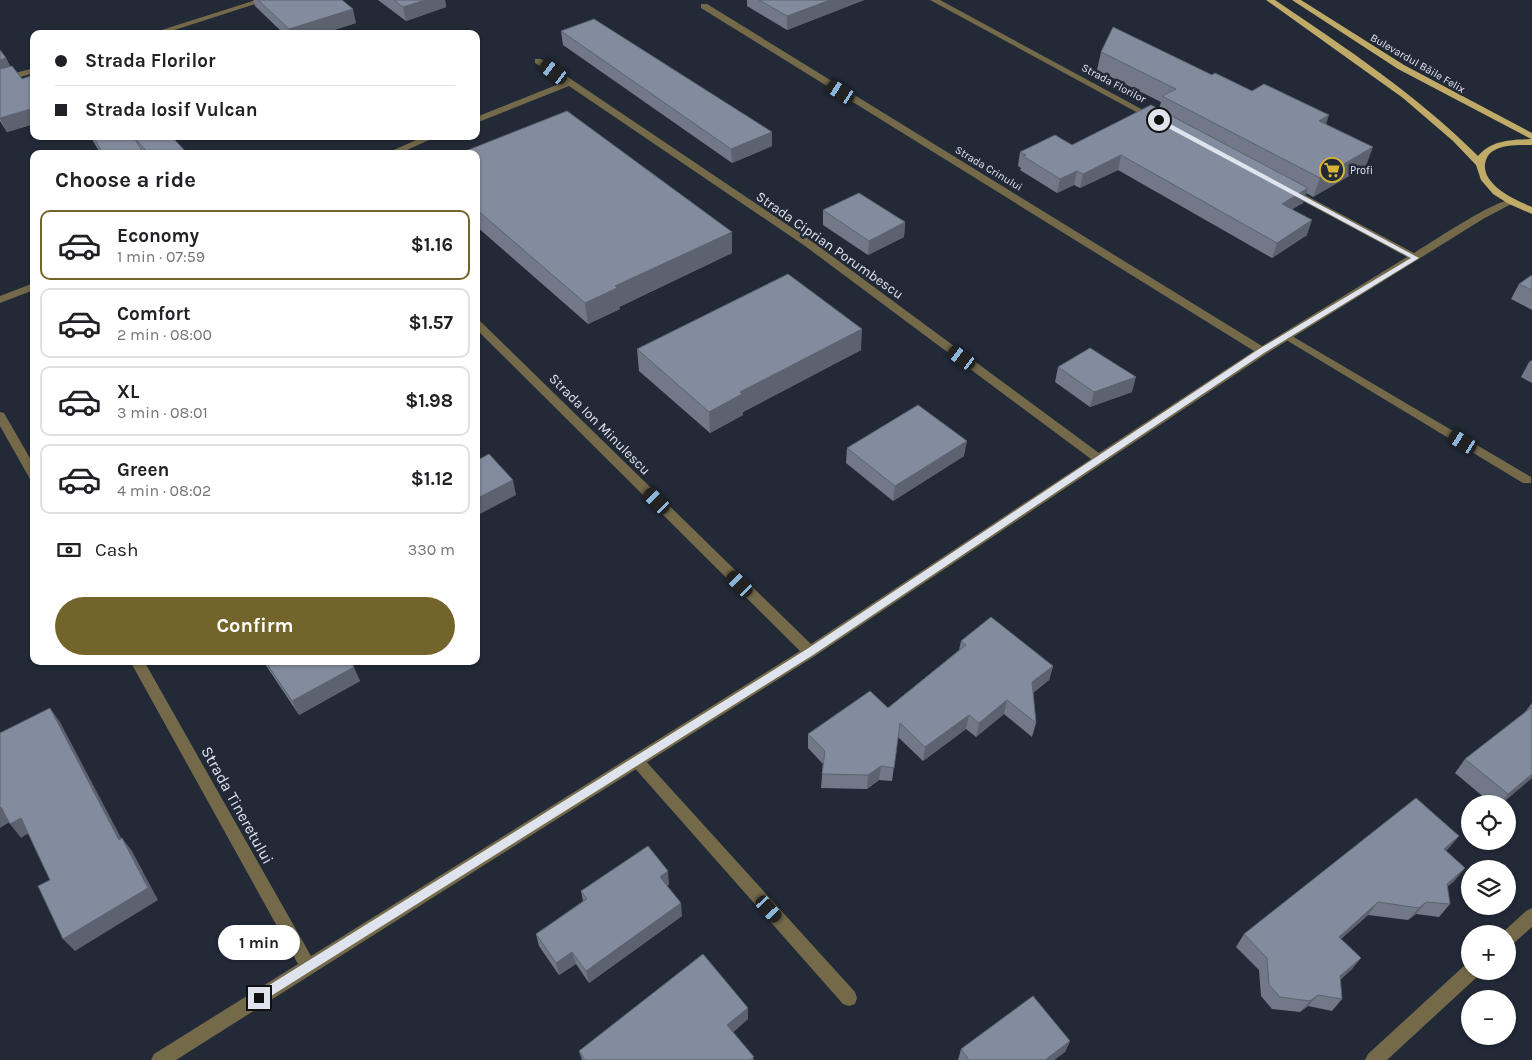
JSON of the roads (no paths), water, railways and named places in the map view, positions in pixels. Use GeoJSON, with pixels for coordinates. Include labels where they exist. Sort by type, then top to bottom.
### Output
{"type":"FeatureCollection","features":[{"type":"Feature","properties":{"kind":"main road"},"geometry":{"type":"LineString","coordinates":[[1270,0],[1408,98],[1443,127],[1479,164],[1486,183],[1510,202],[1532,211]]}},
{"type":"Feature","properties":{"kind":"main road","name":"Bulevardul Băile Felix"},"geometry":{"type":"LineString","coordinates":[[1296,0],[1400,67],[1532,137]]}},
{"type":"Feature","properties":{"kind":"main road"},"geometry":{"type":"LineString","coordinates":[[1479,164],[1482,154],[1492,148],[1505,143],[1532,142]]}},
{"type":"Feature","properties":{"kind":"street"},"geometry":{"type":"LineString","coordinates":[[165,30],[264,0]]}},
{"type":"Feature","properties":{"kind":"street","name":"Strada Florilor"},"geometry":{"type":"LineString","coordinates":[[934,0],[1159,120]]}},
{"type":"Feature","properties":{"kind":"street","name":"Strada Crinului"},"geometry":{"type":"LineString","coordinates":[[704,6],[1262,351]]}},
{"type":"Feature","properties":{"kind":"street","name":"Strada Ciprian Porumbescu"},"geometry":{"type":"LineString","coordinates":[[538,61],[810,244],[1100,460]]}},
{"type":"Feature","properties":{"kind":"street"},"geometry":{"type":"LineString","coordinates":[[0,80],[30,71]]}},
{"type":"Feature","properties":{"kind":"street"},"geometry":{"type":"LineString","coordinates":[[480,118],[569,83]]}},
{"type":"Feature","properties":{"kind":"street"},"geometry":{"type":"LineString","coordinates":[[399,150],[424,140]]}},
{"type":"Feature","properties":{"kind":"street"},"geometry":{"type":"LineString","coordinates":[[1281,185],[1416,258]]}},
{"type":"Feature","properties":{"kind":"street"},"geometry":{"type":"LineString","coordinates":[[160,1060],[810,652],[1262,351],[1480,217],[1510,202]]}},
{"type":"Feature","properties":{"kind":"street"},"geometry":{"type":"LineString","coordinates":[[0,300],[30,288]]}},
{"type":"Feature","properties":{"kind":"street","name":"Strada Ion Minulescu"},"geometry":{"type":"LineString","coordinates":[[480,327],[810,652]]}},
{"type":"Feature","properties":{"kind":"street"},"geometry":{"type":"LineString","coordinates":[[1287,336],[1527,480]]}},
{"type":"Feature","properties":{"kind":"street"},"geometry":{"type":"LineString","coordinates":[[0,416],[30,469]]}},
{"type":"Feature","properties":{"kind":"street","name":"Strada Tineretului"},"geometry":{"type":"LineString","coordinates":[[140,665],[308,966]]}},
{"type":"Feature","properties":{"kind":"street"},"geometry":{"type":"LineString","coordinates":[[637,760],[849,998]]}},
{"type":"Feature","properties":{"kind":"street"},"geometry":{"type":"LineString","coordinates":[[1516,931],[1532,916]]}},
{"type":"Feature","properties":{"kind":"street"},"geometry":{"type":"LineString","coordinates":[[1374,1060],[1461,980]]}},
{"type":"Feature","properties":{"kind":"place","name":"Profi"},"geometry":{"type":"Point","coordinates":[1332,170]}}]}
